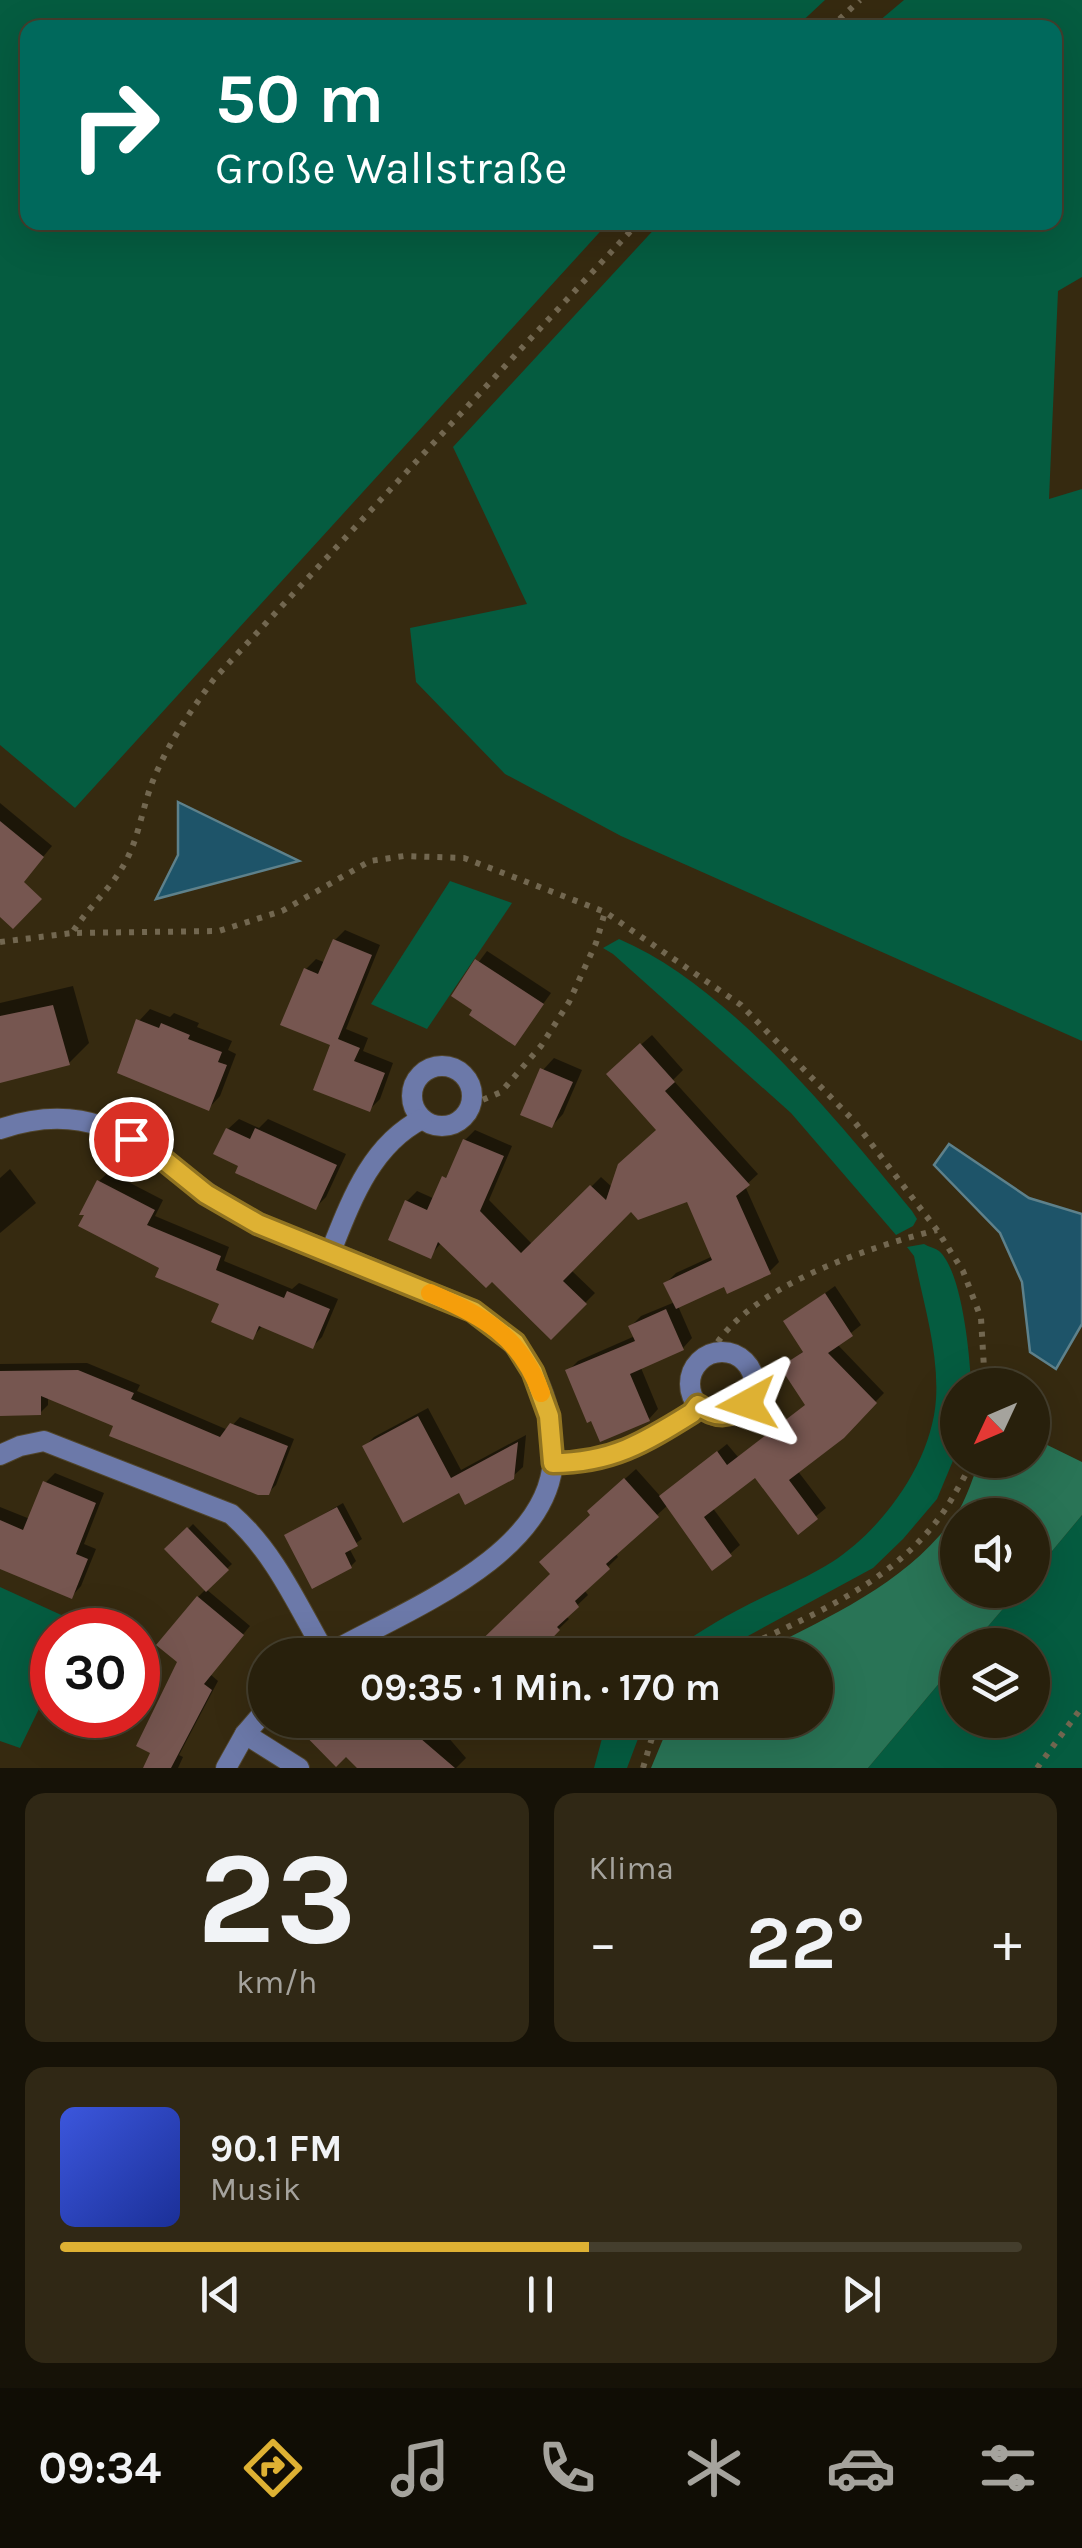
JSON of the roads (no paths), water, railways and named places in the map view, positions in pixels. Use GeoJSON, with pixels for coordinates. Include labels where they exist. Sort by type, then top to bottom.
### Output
{"type":"FeatureCollection","features":[{"type":"Feature","properties":{"kind":"street"},"geometry":{"type":"LineString","coordinates":[[449,1066],[466,1077],[472,1095],[466,1114],[450,1125],[430,1124],[422,1119],[412,1102],[420,1074],[449,1066]]}},
{"type":"Feature","properties":{"kind":"street"},"geometry":{"type":"LineString","coordinates":[[0,1129],[24,1121],[68,1118],[108,1127],[154,1152],[206,1194],[258,1224],[473,1311],[515,1343],[533,1372],[549,1416],[553,1463],[540,1503],[512,1545],[469,1577],[357,1638]]}},
{"type":"Feature","properties":{"kind":"street"},"geometry":{"type":"LineString","coordinates":[[331,1252],[359,1183],[398,1130],[422,1119]]}},
{"type":"Feature","properties":{"kind":"street"},"geometry":{"type":"LineString","coordinates":[[731,1352],[748,1364],[753,1374],[753,1395],[738,1412],[717,1416],[698,1405],[690,1386],[691,1376],[702,1358],[711,1353],[731,1352]]}},
{"type":"Feature","properties":{"kind":"street"},"geometry":{"type":"LineString","coordinates":[[553,1463],[608,1458],[640,1445],[692,1413],[698,1405]]}},
{"type":"Feature","properties":{"kind":"street"},"geometry":{"type":"LineString","coordinates":[[0,1455],[44,1441],[231,1514],[253,1533],[316,1638]]}},
{"type":"Feature","properties":{"kind":"street"},"geometry":{"type":"LineString","coordinates":[[226,1768],[248,1732]]}},
{"type":"Feature","properties":{"kind":"street"},"geometry":{"type":"LineString","coordinates":[[246,1734],[299,1768]]}},
{"type":"Feature","properties":{"kind":"water"},"geometry":{"type":"Polygon","coordinates":[[[178,802],[299,861],[156,899],[178,855],[178,802]]]}},
{"type":"Feature","properties":{"kind":"water"},"geometry":{"type":"Polygon","coordinates":[[[949,1144],[1029,1198],[1082,1214],[1082,1324],[1056,1369],[1030,1352],[1022,1282],[1000,1233],[934,1165],[949,1144]]]}}]}
